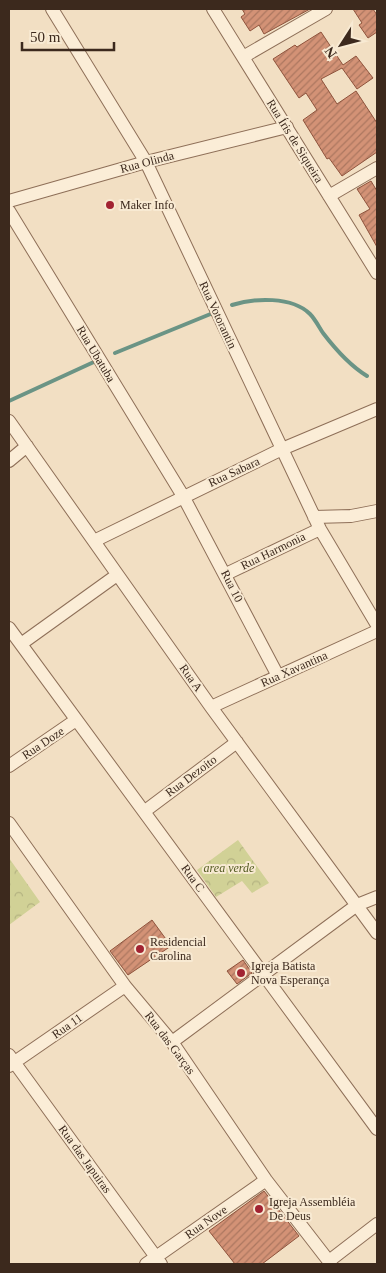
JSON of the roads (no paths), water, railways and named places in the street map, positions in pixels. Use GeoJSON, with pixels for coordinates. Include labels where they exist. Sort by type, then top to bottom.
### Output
{"type":"FeatureCollection","features":[{"type":"Feature","properties":{"kind":"street","name":"Rua Votorantin"},"geometry":{"type":"LineString","coordinates":[[52,9],[146,162],[314,517],[377,625]]}},
{"type":"Feature","properties":{"kind":"street","name":"Rua Íris de Siqueira"},"geometry":{"type":"LineString","coordinates":[[213,9],[377,273]]}},
{"type":"Feature","properties":{"kind":"street"},"geometry":{"type":"LineString","coordinates":[[243,56],[326,9]]}},
{"type":"Feature","properties":{"kind":"street","name":"Rua Olinda"},"geometry":{"type":"LineString","coordinates":[[9,201],[146,162],[287,127]]}},
{"type":"Feature","properties":{"kind":"street"},"geometry":{"type":"LineString","coordinates":[[329,196],[377,168]]}},
{"type":"Feature","properties":{"kind":"street","name":"Rua Ubatuba"},"geometry":{"type":"LineString","coordinates":[[9,211],[183,496]]}},
{"type":"Feature","properties":{"kind":"street","name":"Rua Sabara"},"geometry":{"type":"LineString","coordinates":[[94,541],[183,496],[377,409]]}},
{"type":"Feature","properties":{"kind":"street","name":"Rua A"},"geometry":{"type":"LineString","coordinates":[[9,421],[211,707],[377,933]]}},
{"type":"Feature","properties":{"kind":"street"},"geometry":{"type":"LineString","coordinates":[[9,461],[27,446]]}},
{"type":"Feature","properties":{"kind":"street","name":"Rua 10"},"geometry":{"type":"LineString","coordinates":[[183,496],[226,574],[278,676]]}},
{"type":"Feature","properties":{"kind":"street"},"geometry":{"type":"LineString","coordinates":[[314,517],[351,516],[377,511]]}},
{"type":"Feature","properties":{"kind":"street","name":"Rua Harmonia"},"geometry":{"type":"LineString","coordinates":[[226,574],[320,529]]}},
{"type":"Feature","properties":{"kind":"street"},"geometry":{"type":"LineString","coordinates":[[21,644],[118,575]]}},
{"type":"Feature","properties":{"kind":"street","name":"Rua C"},"geometry":{"type":"LineString","coordinates":[[9,628],[377,1129]]}},
{"type":"Feature","properties":{"kind":"street","name":"Rua Xavantina"},"geometry":{"type":"LineString","coordinates":[[211,707],[377,631]]}},
{"type":"Feature","properties":{"kind":"street","name":"Rua Doze"},"geometry":{"type":"LineString","coordinates":[[9,766],[76,720]]}},
{"type":"Feature","properties":{"kind":"street","name":"Rua Dezoito"},"geometry":{"type":"LineString","coordinates":[[145,811],[237,742]]}},
{"type":"Feature","properties":{"kind":"street","name":"Rua das Garças"},"geometry":{"type":"LineString","coordinates":[[9,823],[124,986],[172,1042],[266,1180],[330,1263]]}},
{"type":"Feature","properties":{"kind":"street"},"geometry":{"type":"LineString","coordinates":[[172,1042],[357,905],[377,896]]}},
{"type":"Feature","properties":{"kind":"street","name":"Rua 11"},"geometry":{"type":"LineString","coordinates":[[11,1061],[124,986]]}},
{"type":"Feature","properties":{"kind":"street","name":"Rua das Japuiras"},"geometry":{"type":"LineString","coordinates":[[11,1061],[154,1262]]}},
{"type":"Feature","properties":{"kind":"street","name":"Rua Nove"},"geometry":{"type":"LineString","coordinates":[[154,1262],[266,1180]]}},
{"type":"Feature","properties":{"kind":"street"},"geometry":{"type":"LineString","coordinates":[[330,1263],[377,1224]]}},
{"type":"Feature","properties":{"kind":"waterway"},"geometry":{"type":"LineString","coordinates":[[232,305],[251,301],[272,300],[283,301],[302,308],[312,316],[343,357],[367,376]]}},
{"type":"Feature","properties":{"kind":"waterway"},"geometry":{"type":"LineString","coordinates":[[115,353],[213,313]]}},
{"type":"Feature","properties":{"kind":"waterway"},"geometry":{"type":"LineString","coordinates":[[9,401],[96,361]]}},
{"type":"Feature","properties":{"kind":"place","name":"Maker Info"},"geometry":{"type":"Point","coordinates":[110,205]}},
{"type":"Feature","properties":{"kind":"place","name":"Residencial Carolina"},"geometry":{"type":"Point","coordinates":[140,949]}},
{"type":"Feature","properties":{"kind":"place","name":"Igreja Batista Nova Esperança"},"geometry":{"type":"Point","coordinates":[241,973]}},
{"type":"Feature","properties":{"kind":"place","name":"Igreja Assembléia De Deus"},"geometry":{"type":"Point","coordinates":[259,1209]}},
{"type":"Feature","properties":{"kind":"park label","name":"area verde"},"geometry":{"type":"Point","coordinates":[229,868]}}]}
